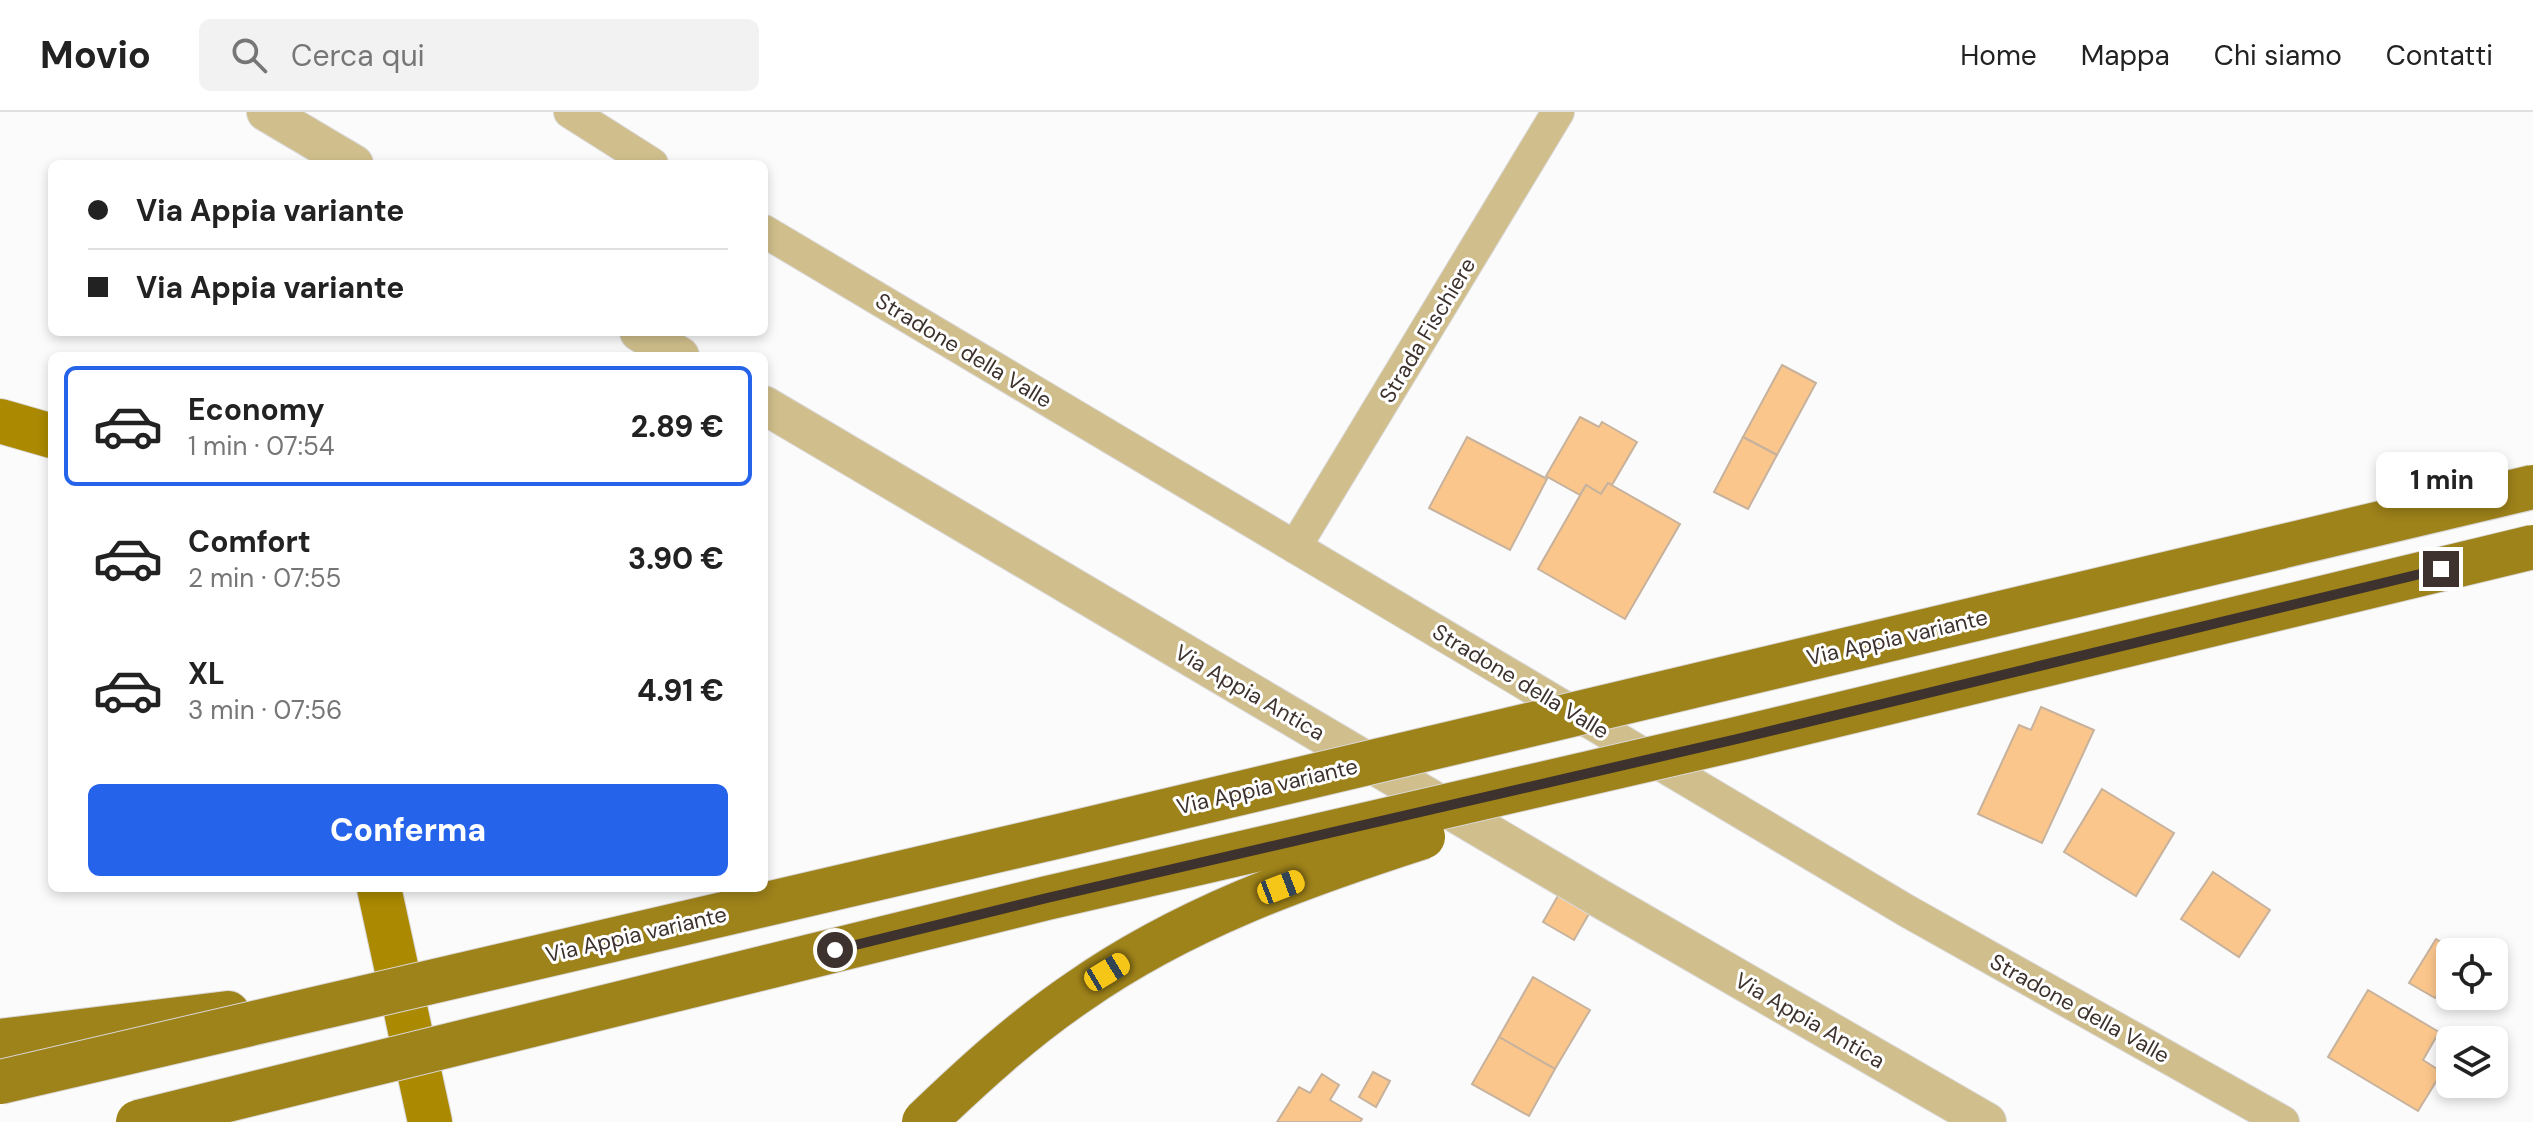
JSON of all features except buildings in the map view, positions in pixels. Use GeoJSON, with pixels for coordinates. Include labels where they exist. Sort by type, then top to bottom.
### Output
{"type":"FeatureCollection","features":[{"type":"Feature","properties":{"kind":"highway","name":"Via Appia variante"},"geometry":{"type":"LineString","coordinates":[[0,1082],[2533,487]]}},
{"type":"Feature","properties":{"kind":"highway"},"geometry":{"type":"LineString","coordinates":[[138,1122],[1047,898],[1737,739],[2533,547]]}},
{"type":"Feature","properties":{"kind":"highway"},"geometry":{"type":"LineString","coordinates":[[924,1122],[984,1066],[1070,997],[1136,954],[1217,912],[1346,862],[1737,739]]}},
{"type":"Feature","properties":{"kind":"highway"},"geometry":{"type":"LineString","coordinates":[[0,1041],[381,993]]}},
{"type":"Feature","properties":{"kind":"main road"},"geometry":{"type":"LineString","coordinates":[[0,421],[48,435]]}},
{"type":"Feature","properties":{"kind":"main road"},"geometry":{"type":"LineString","coordinates":[[380,892],[430,1122]]}},
{"type":"Feature","properties":{"kind":"street"},"geometry":{"type":"LineString","coordinates":[[266,112],[347,160]]}},
{"type":"Feature","properties":{"kind":"street"},"geometry":{"type":"LineString","coordinates":[[570,112],[646,160]]}},
{"type":"Feature","properties":{"kind":"street","name":"Strada Fischiere"},"geometry":{"type":"LineString","coordinates":[[1295,547],[1558,112]]}},
{"type":"Feature","properties":{"kind":"street","name":"Stradone della Valle"},"geometry":{"type":"LineString","coordinates":[[768,233],[1907,911],[2283,1122]]}},
{"type":"Feature","properties":{"kind":"street"},"geometry":{"type":"LineString","coordinates":[[646,336],[673,352]]}},
{"type":"Feature","properties":{"kind":"street","name":"Via Appia Antica"},"geometry":{"type":"LineString","coordinates":[[768,407],[1599,898],[1987,1122]]}},
{"type":"Feature","properties":{"kind":"route"},"geometry":{"type":"LineString","coordinates":[[835,950],[1737,739],[2441,569]]}}]}
